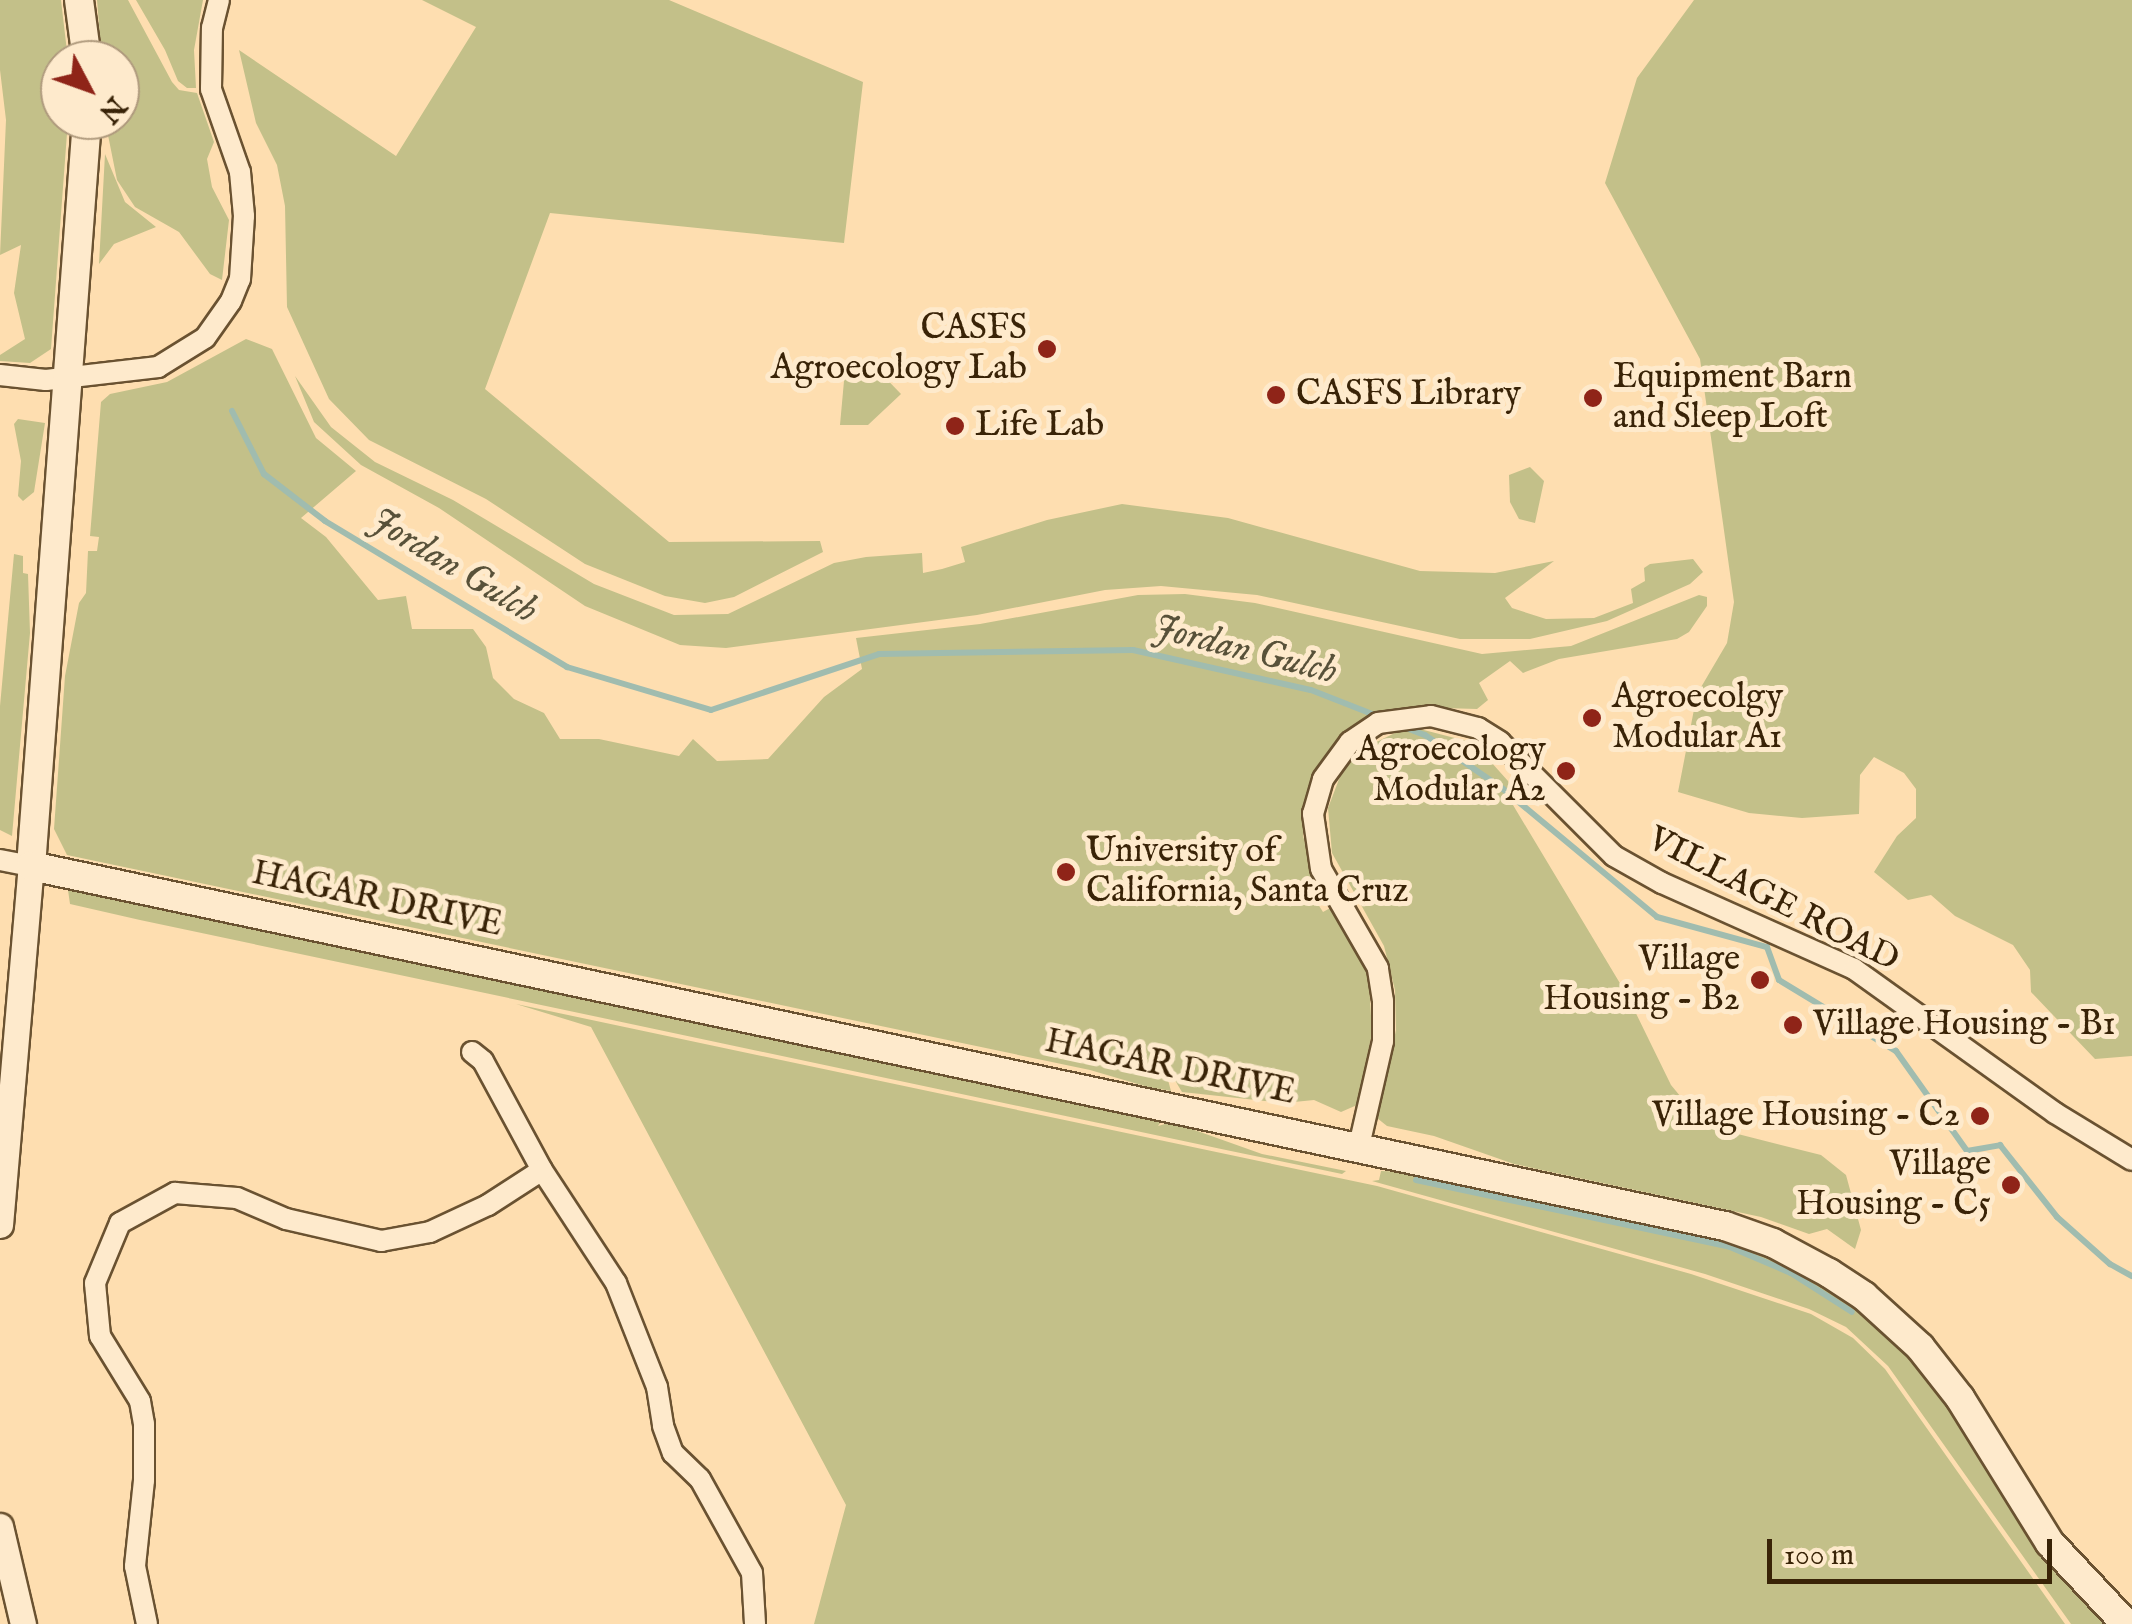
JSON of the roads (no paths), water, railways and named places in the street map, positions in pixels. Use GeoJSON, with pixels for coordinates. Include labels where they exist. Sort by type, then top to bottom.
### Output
{"type":"FeatureCollection","features":[{"type":"Feature","properties":{"kind":"main road"},"geometry":{"type":"LineString","coordinates":[[80,0],[85,40]]}},
{"type":"Feature","properties":{"kind":"main road"},"geometry":{"type":"LineString","coordinates":[[31,866],[86,140]]}},
{"type":"Feature","properties":{"kind":"main road","name":"HAGAR DRIVE"},"geometry":{"type":"LineString","coordinates":[[31,866],[1359,1146],[1725,1226],[1773,1243],[1829,1273],[1884,1313],[1941,1371],[2050,1543],[2126,1624]]}},
{"type":"Feature","properties":{"kind":"street"},"geometry":{"type":"LineString","coordinates":[[0,375],[68,379],[158,367],[205,338],[235,293],[244,246],[244,216],[240,172],[211,89],[212,28],[218,0]]}},
{"type":"Feature","properties":{"kind":"street","name":"VILLAGE ROAD"},"geometry":{"type":"LineString","coordinates":[[1359,1146],[1383,1040],[1383,1000],[1378,968],[1321,869],[1313,814],[1323,779],[1350,742],[1378,723],[1430,716],[1478,728],[1500,742],[1614,856],[1662,883],[1854,969],[2056,1112],[2132,1160]]}},
{"type":"Feature","properties":{"kind":"street"},"geometry":{"type":"LineString","coordinates":[[0,860],[31,866],[0,1225]]}},
{"type":"Feature","properties":{"kind":"street"},"geometry":{"type":"LineString","coordinates":[[472,1052],[492,1078],[542,1170],[616,1284],[657,1387],[673,1454],[700,1479],[752,1573],[755,1624]]}},
{"type":"Feature","properties":{"kind":"street"},"geometry":{"type":"LineString","coordinates":[[147,1624],[135,1566],[144,1480],[144,1424],[140,1401],[100,1336],[96,1283],[120,1223],[174,1193],[237,1198],[286,1219],[381,1241],[430,1232],[488,1205],[542,1170]]}},
{"type":"Feature","properties":{"kind":"street"},"geometry":{"type":"LineString","coordinates":[[0,1526],[23,1624]]}},
{"type":"Feature","properties":{"kind":"waterway","name":"Jordan Gulch"},"geometry":{"type":"LineString","coordinates":[[232,411],[264,474],[325,521],[567,667],[711,710],[879,654],[1133,650],[1311,690],[1380,717]]}},
{"type":"Feature","properties":{"kind":"waterway","name":"Jordan Gulch"},"geometry":{"type":"LineString","coordinates":[[1401,726],[1425,735],[1503,789],[1657,917],[1767,947],[1779,980],[1896,1051],[1967,1151],[2000,1145],[2057,1217],[2110,1264],[2132,1276]]}},
{"type":"Feature","properties":{"kind":"waterway"},"geometry":{"type":"LineString","coordinates":[[1416,1180],[1730,1247],[1791,1273],[1852,1312]]}},
{"type":"Feature","properties":{"kind":"place","name":"CASFS Agroecology Lab"},"geometry":{"type":"Point","coordinates":[1047,349]}},
{"type":"Feature","properties":{"kind":"place","name":"CASFS Library"},"geometry":{"type":"Point","coordinates":[1276,395]}},
{"type":"Feature","properties":{"kind":"place","name":"Equipment Barn and Sleep Loft"},"geometry":{"type":"Point","coordinates":[1593,398]}},
{"type":"Feature","properties":{"kind":"place","name":"Life Lab"},"geometry":{"type":"Point","coordinates":[955,426]}},
{"type":"Feature","properties":{"kind":"place","name":"Agroecolgy Modular A1"},"geometry":{"type":"Point","coordinates":[1592,718]}},
{"type":"Feature","properties":{"kind":"place","name":"Agroecology Modular A2"},"geometry":{"type":"Point","coordinates":[1566,771]}},
{"type":"Feature","properties":{"kind":"place","name":"University of California, Santa Cruz"},"geometry":{"type":"Point","coordinates":[1066,872]}},
{"type":"Feature","properties":{"kind":"place","name":"Village Housing - B2"},"geometry":{"type":"Point","coordinates":[1760,980]}},
{"type":"Feature","properties":{"kind":"place","name":"Village Housing - B1"},"geometry":{"type":"Point","coordinates":[1793,1025]}},
{"type":"Feature","properties":{"kind":"place","name":"Village Housing - C2"},"geometry":{"type":"Point","coordinates":[1980,1116]}},
{"type":"Feature","properties":{"kind":"place","name":"Village Housing - C5"},"geometry":{"type":"Point","coordinates":[2011,1185]}}]}
